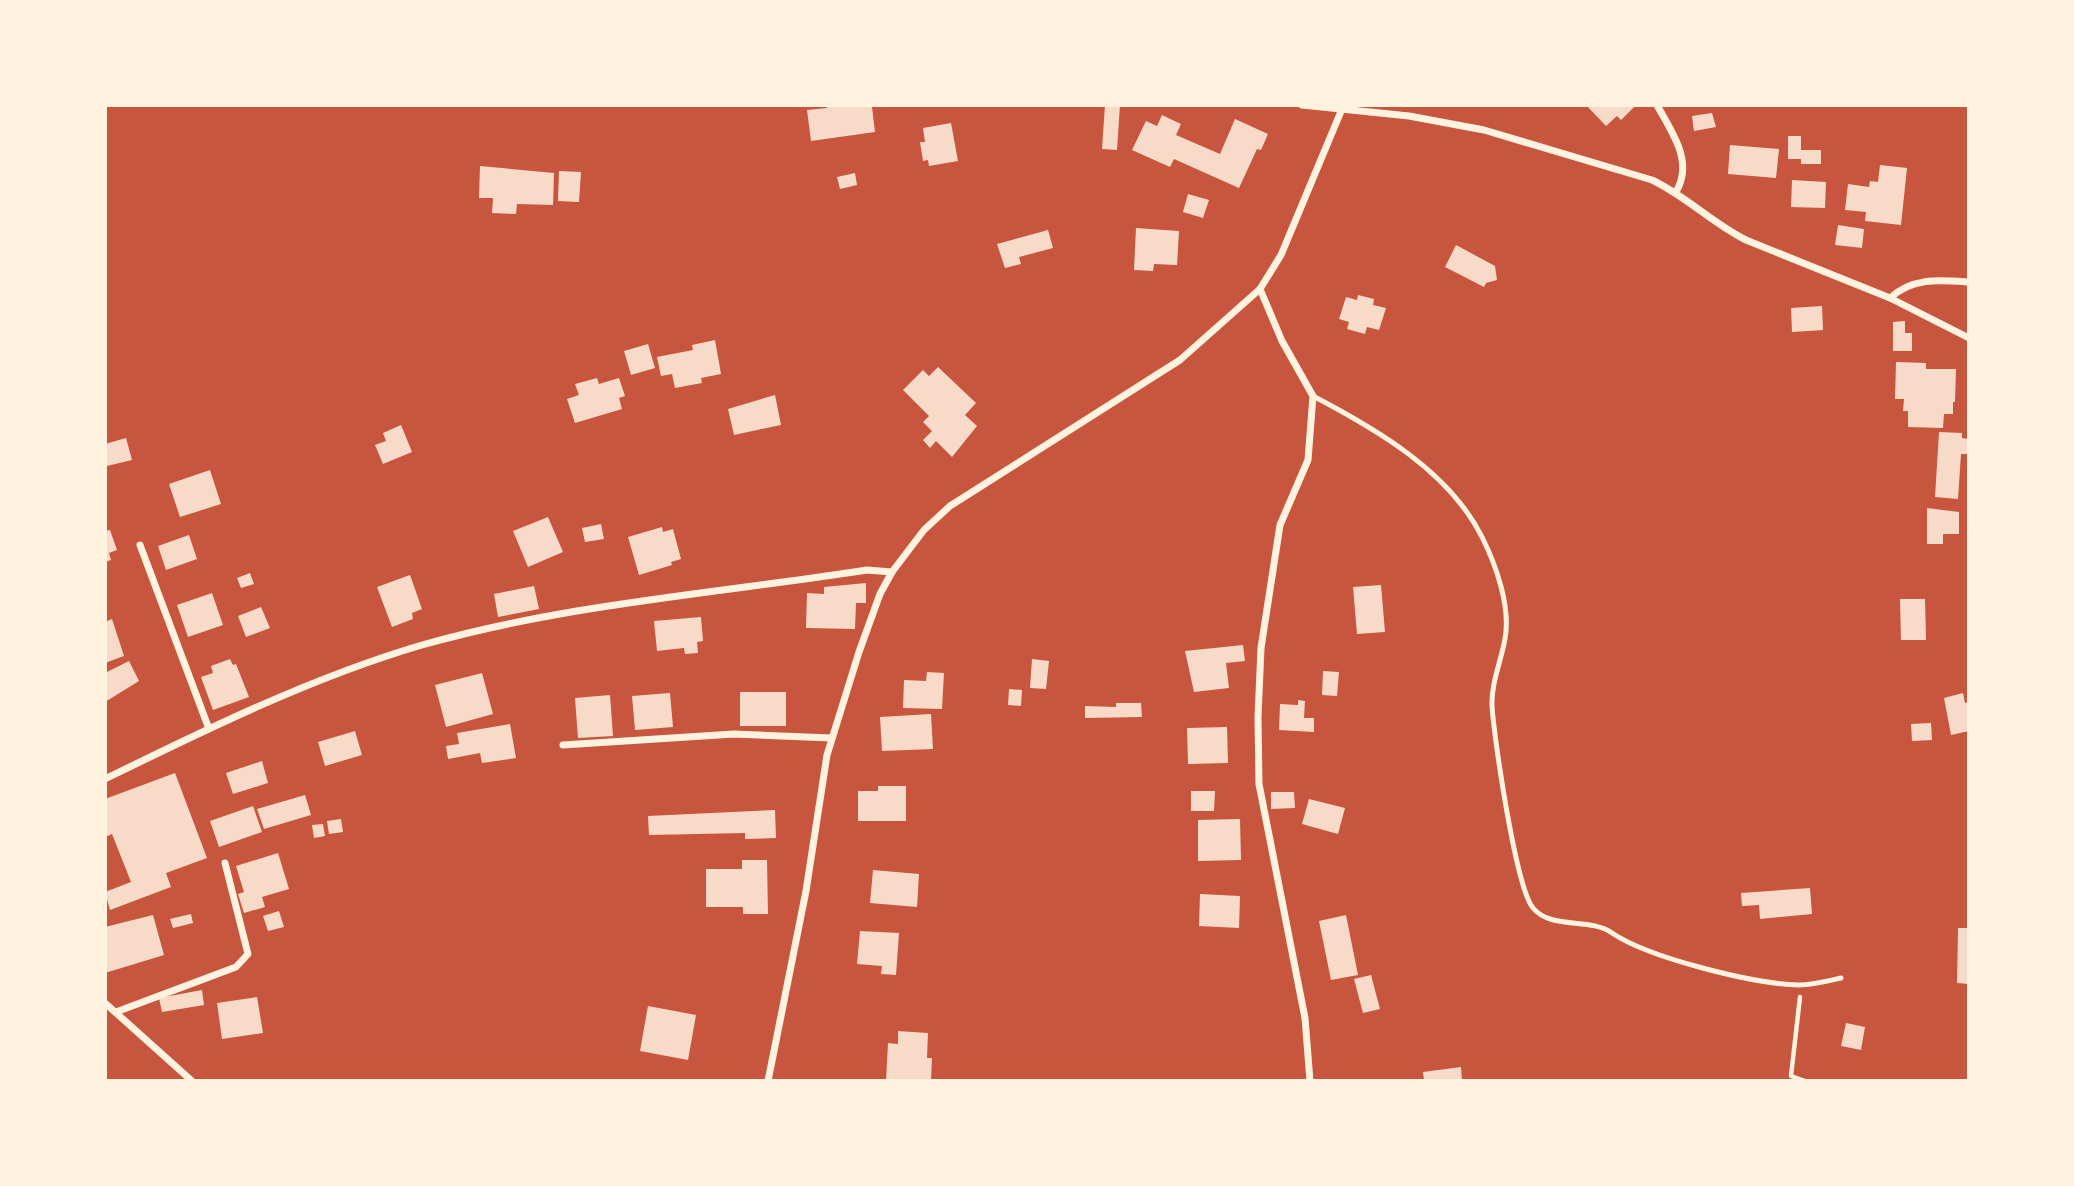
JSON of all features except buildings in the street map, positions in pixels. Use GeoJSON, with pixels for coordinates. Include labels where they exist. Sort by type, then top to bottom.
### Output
{"type":"FeatureCollection","features":[{"type":"Feature","properties":{"kind":"street"},"geometry":{"type":"LineString","coordinates":[[1302,105],[1409,116],[1484,130],[1652,180],[1676,192],[1724,229],[1746,240],[1891,298],[1969,338]]}},
{"type":"Feature","properties":{"kind":"street"},"geometry":{"type":"LineString","coordinates":[[1657,105],[1684,159],[1682,178],[1676,192]]}},
{"type":"Feature","properties":{"kind":"street"},"geometry":{"type":"LineString","coordinates":[[768,1081],[806,891],[832,738],[870,619],[891,572],[924,530],[950,506],[1180,360],[1260,289],[1281,255],[1342,109]]}},
{"type":"Feature","properties":{"kind":"street"},"geometry":{"type":"LineString","coordinates":[[1891,298],[1907,286],[1928,280],[1969,282]]}},
{"type":"Feature","properties":{"kind":"street"},"geometry":{"type":"LineString","coordinates":[[1260,289],[1282,341],[1314,396],[1308,460],[1280,525],[1261,648],[1258,717],[1259,784],[1305,1018],[1310,1081]]}},
{"type":"Feature","properties":{"kind":"street"},"geometry":{"type":"LineString","coordinates":[[140,545],[209,729]]}},
{"type":"Feature","properties":{"kind":"street"},"geometry":{"type":"LineString","coordinates":[[105,779],[209,729],[422,645],[517,623],[867,570],[891,572]]}},
{"type":"Feature","properties":{"kind":"street"},"geometry":{"type":"LineString","coordinates":[[563,745],[734,734],[832,738]]}},
{"type":"Feature","properties":{"kind":"street"},"geometry":{"type":"LineString","coordinates":[[116,1013],[236,967],[244,961],[248,954],[225,863]]}},
{"type":"Feature","properties":{"kind":"street"},"geometry":{"type":"LineString","coordinates":[[105,1003],[192,1081]]}},
{"type":"Feature","properties":{"kind":"lane"},"geometry":{"type":"LineString","coordinates":[[1314,396],[1360,421],[1401,449],[1445,486],[1468,513],[1483,538],[1507,618],[1492,705],[1516,864],[1533,908],[1559,921],[1609,930],[1645,952],[1766,982],[1801,985],[1841,978]]}},
{"type":"Feature","properties":{"kind":"path"},"geometry":{"type":"LineString","coordinates":[[1801,985],[1791,1076],[1805,1081]]}}]}
